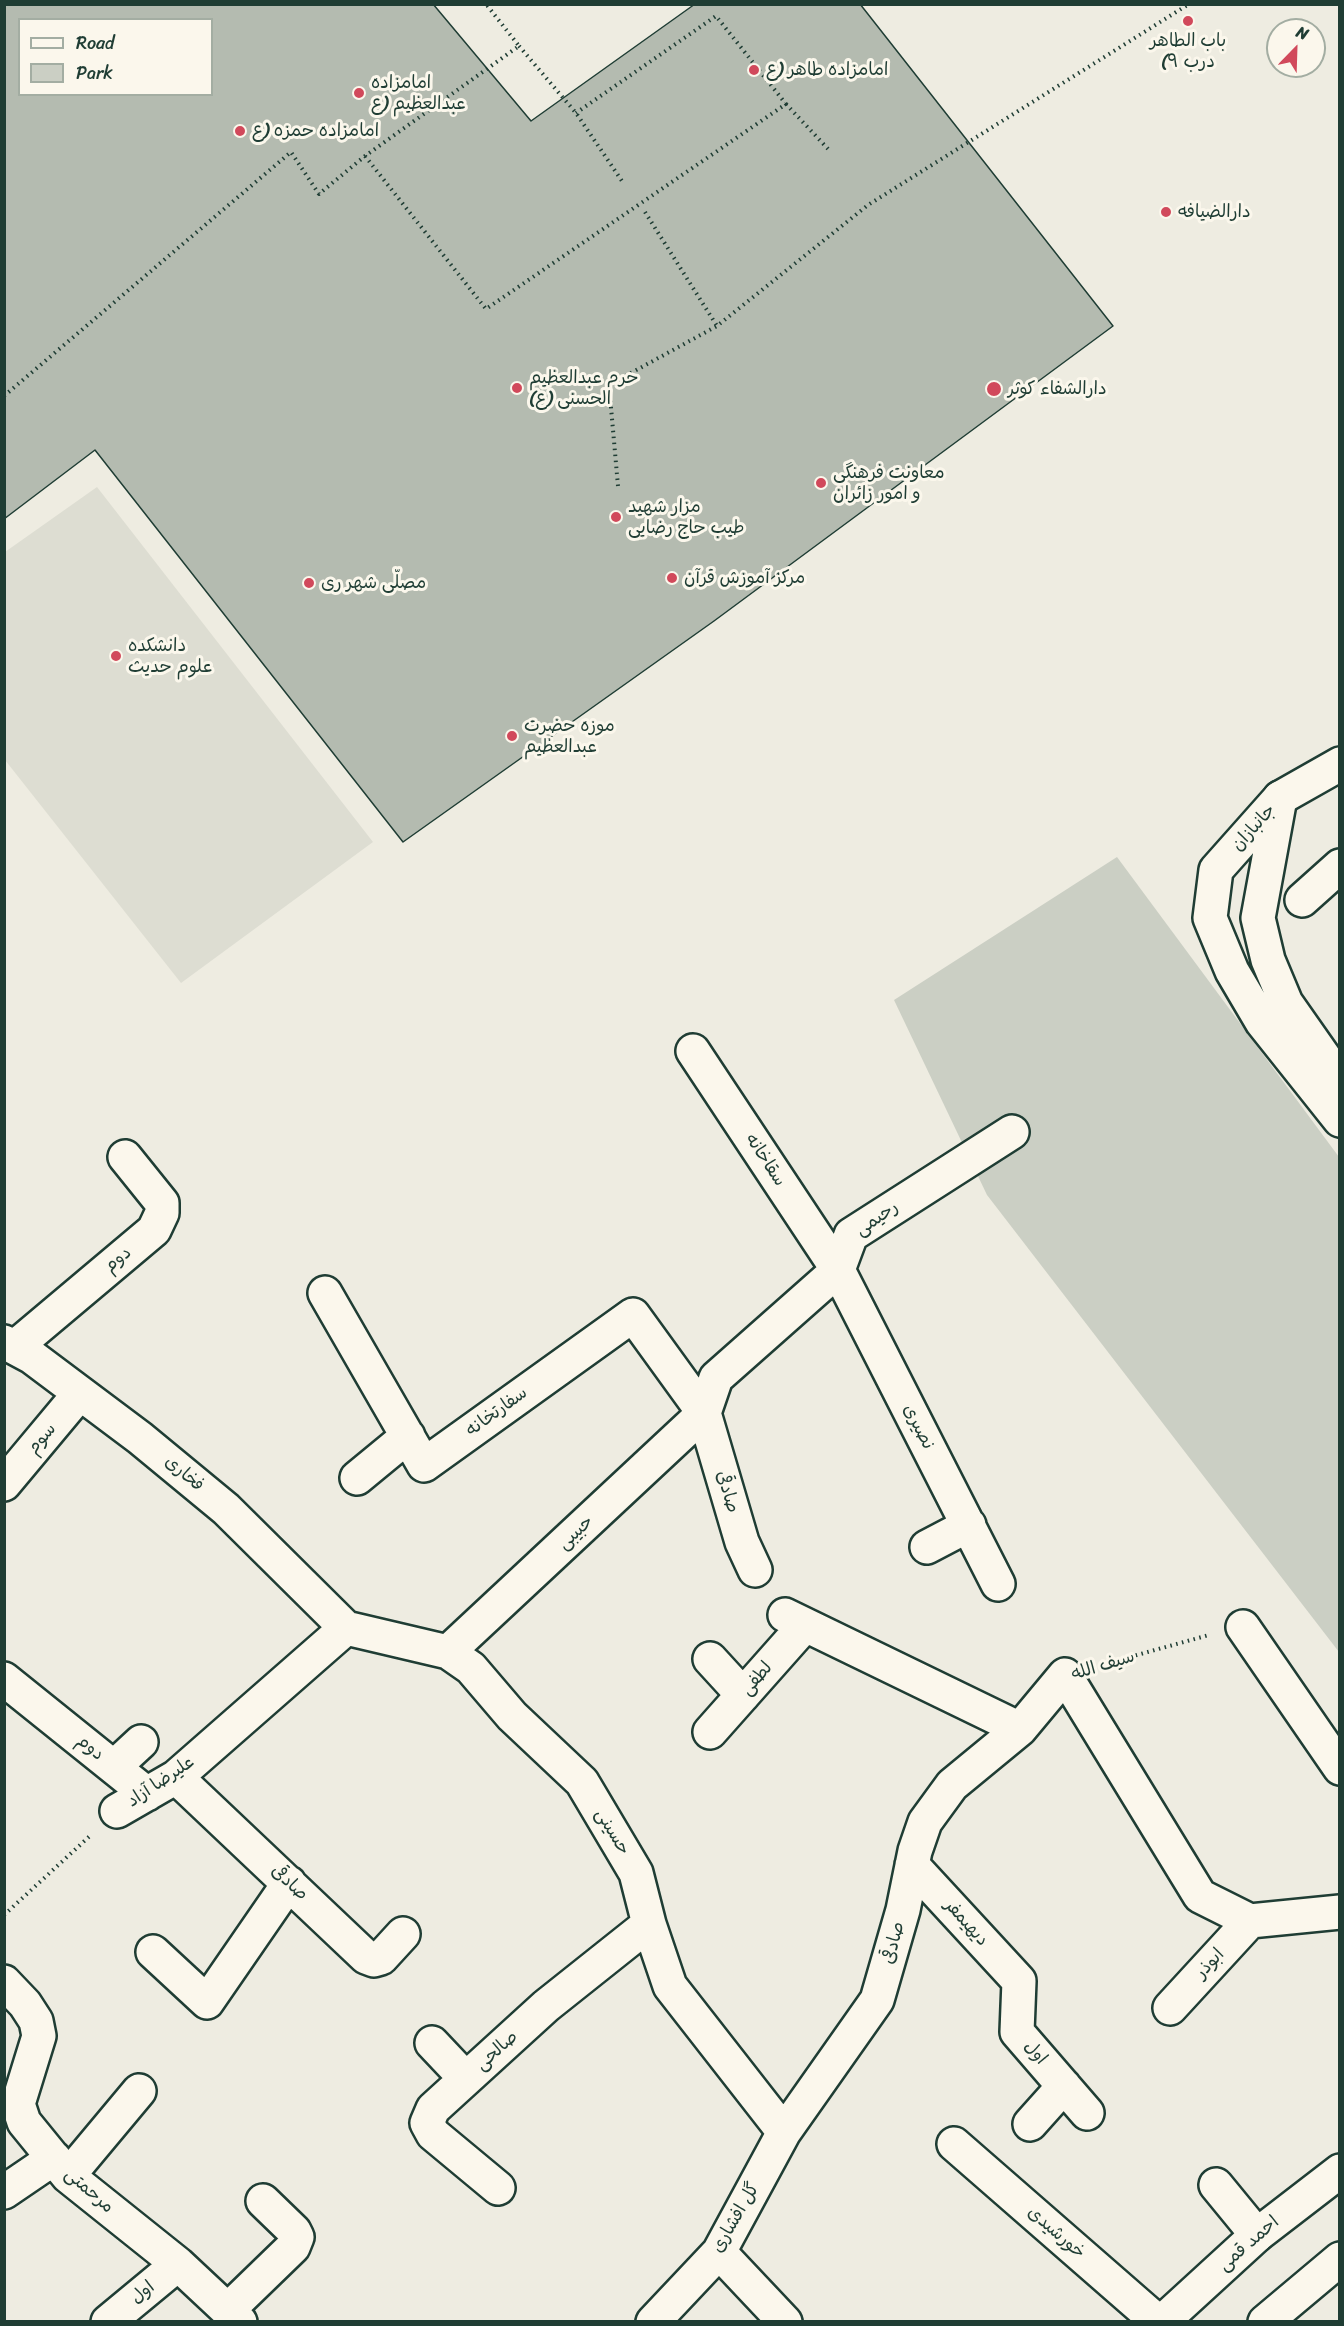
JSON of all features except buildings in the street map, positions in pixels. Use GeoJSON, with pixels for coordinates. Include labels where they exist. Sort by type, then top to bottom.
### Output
{"type":"FeatureCollection","features":[{"type":"Feature","properties":{"kind":"street"},"geometry":{"type":"LineString","coordinates":[[1280,798],[1338,769]]}},
{"type":"Feature","properties":{"kind":"street","name":"جانبازان"},"geometry":{"type":"LineString","coordinates":[[1280,798],[1258,918],[1268,960],[1286,1004],[1340,1080]]}},
{"type":"Feature","properties":{"kind":"street","name":"جانبازان"},"geometry":{"type":"LineString","coordinates":[[1280,798],[1216,870],[1210,918],[1232,971],[1262,1022],[1340,1120]]}},
{"type":"Feature","properties":{"kind":"street"},"geometry":{"type":"LineString","coordinates":[[1302,900],[1340,866]]}},
{"type":"Feature","properties":{"kind":"street","name":"سقاخانه"},"geometry":{"type":"LineString","coordinates":[[693,1051],[838,1270]]}},
{"type":"Feature","properties":{"kind":"street","name":"رحیمی"},"geometry":{"type":"LineString","coordinates":[[704,1413],[716,1378],[838,1270],[851,1235],[1012,1132]]}},
{"type":"Feature","properties":{"kind":"street","name":"دوم"},"geometry":{"type":"LineString","coordinates":[[10,1345],[154,1230],[162,1213],[162,1203],[125,1157]]}},
{"type":"Feature","properties":{"kind":"street","name":"نصیری"},"geometry":{"type":"LineString","coordinates":[[838,1270],[998,1584]]}},
{"type":"Feature","properties":{"kind":"street","name":"سفارتخانه"},"geometry":{"type":"LineString","coordinates":[[325,1293],[424,1465],[633,1315],[704,1413]]}},
{"type":"Feature","properties":{"kind":"street","name":"فخاری"},"geometry":{"type":"LineString","coordinates":[[10,1345],[32,1357],[140,1438],[226,1509],[346,1628]]}},
{"type":"Feature","properties":{"kind":"street","name":"سوم"},"geometry":{"type":"LineString","coordinates":[[4,1484],[80,1393]]}},
{"type":"Feature","properties":{"kind":"street","name":"صادقی"},"geometry":{"type":"LineString","coordinates":[[704,1413],[742,1542],[755,1570]]}},
{"type":"Feature","properties":{"kind":"street","name":"حبیبی"},"geometry":{"type":"LineString","coordinates":[[448,1652],[704,1413]]}},
{"type":"Feature","properties":{"kind":"street"},"geometry":{"type":"LineString","coordinates":[[357,1478],[408,1436]]}},
{"type":"Feature","properties":{"kind":"street"},"geometry":{"type":"LineString","coordinates":[[927,1547],[969,1525]]}},
{"type":"Feature","properties":{"kind":"street","name":"لطفی"},"geometry":{"type":"LineString","coordinates":[[710,1732],[742,1695],[795,1620],[1020,1729]]}},
{"type":"Feature","properties":{"kind":"street"},"geometry":{"type":"LineString","coordinates":[[1243,1627],[1340,1768]]}},
{"type":"Feature","properties":{"kind":"street","name":"حسینی"},"geometry":{"type":"LineString","coordinates":[[346,1628],[448,1652],[471,1668],[512,1716],[582,1782],[636,1873],[649,1924],[670,1986],[784,2132]]}},
{"type":"Feature","properties":{"kind":"street","name":"علیرضا آزاد"},"geometry":{"type":"LineString","coordinates":[[117,1811],[176,1777],[346,1628]]}},
{"type":"Feature","properties":{"kind":"street"},"geometry":{"type":"LineString","coordinates":[[710,1659],[742,1695]]}},
{"type":"Feature","properties":{"kind":"street"},"geometry":{"type":"LineString","coordinates":[[1065,1675],[1200,1896],[1250,1921],[1340,1912]]}},
{"type":"Feature","properties":{"kind":"street","name":"سیف الله"},"geometry":{"type":"LineString","coordinates":[[991,1753],[1020,1729],[1065,1675]]}},
{"type":"Feature","properties":{"kind":"street","name":"دوم"},"geometry":{"type":"LineString","coordinates":[[4,1679],[147,1794]]}},
{"type":"Feature","properties":{"kind":"street"},"geometry":{"type":"LineString","coordinates":[[114,1767],[141,1742]]}},
{"type":"Feature","properties":{"kind":"street","name":"صادقی"},"geometry":{"type":"LineString","coordinates":[[784,2132],[877,2000],[925,1822],[952,1785],[991,1753]]}},
{"type":"Feature","properties":{"kind":"street","name":"صادقی"},"geometry":{"type":"LineString","coordinates":[[176,1777],[366,1957],[374,1960],[381,1958],[403,1934]]}},
{"type":"Feature","properties":{"kind":"street","name":"دیهیمفر"},"geometry":{"type":"LineString","coordinates":[[912,1865],[1018,1981]]}},
{"type":"Feature","properties":{"kind":"street"},"geometry":{"type":"LineString","coordinates":[[153,1952],[207,2002],[289,1883]]}},
{"type":"Feature","properties":{"kind":"street","name":"ابوذر"},"geometry":{"type":"LineString","coordinates":[[1170,2008],[1250,1921]]}},
{"type":"Feature","properties":{"kind":"street","name":"صالحی"},"geometry":{"type":"LineString","coordinates":[[498,2188],[433,2134],[427,2123],[433,2109],[546,2006],[649,1924]]}},
{"type":"Feature","properties":{"kind":"street","name":"اول"},"geometry":{"type":"LineString","coordinates":[[1018,1981],[1017,2032],[1087,2113]]}},
{"type":"Feature","properties":{"kind":"street","name":"مرحمتی"},"geometry":{"type":"LineString","coordinates":[[4,1982],[26,2004],[36,2021],[39,2036],[18,2104],[24,2122],[61,2167],[178,2264],[235,2315]]}},
{"type":"Feature","properties":{"kind":"street"},"geometry":{"type":"LineString","coordinates":[[432,2043],[466,2079]]}},
{"type":"Feature","properties":{"kind":"street"},"geometry":{"type":"LineString","coordinates":[[1030,2124],[1064,2086]]}},
{"type":"Feature","properties":{"kind":"street"},"geometry":{"type":"LineString","coordinates":[[4,2192],[61,2167],[139,2091]]}},
{"type":"Feature","properties":{"kind":"street","name":"گل افشاری"},"geometry":{"type":"LineString","coordinates":[[653,2322],[719,2252],[784,2132]]}},
{"type":"Feature","properties":{"kind":"street","name":"خورشیدی"},"geometry":{"type":"LineString","coordinates":[[954,2144],[1160,2322]]}},
{"type":"Feature","properties":{"kind":"street","name":"احمد قمی"},"geometry":{"type":"LineString","coordinates":[[1160,2322],[1257,2235],[1340,2171]]}},
{"type":"Feature","properties":{"kind":"street"},"geometry":{"type":"LineString","coordinates":[[1216,2185],[1257,2235]]}},
{"type":"Feature","properties":{"kind":"street"},"geometry":{"type":"LineString","coordinates":[[235,2315],[293,2247],[297,2237],[294,2231],[263,2201]]}},
{"type":"Feature","properties":{"kind":"street"},"geometry":{"type":"LineString","coordinates":[[719,2252],[785,2322]]}},
{"type":"Feature","properties":{"kind":"street"},"geometry":{"type":"LineString","coordinates":[[1265,2322],[1340,2259]]}},
{"type":"Feature","properties":{"kind":"street","name":"اول"},"geometry":{"type":"LineString","coordinates":[[108,2322],[178,2264]]}},
{"type":"Feature","properties":{"kind":"path"},"geometry":{"type":"LineString","coordinates":[[486,4],[576,113],[622,181]]}},
{"type":"Feature","properties":{"kind":"path"},"geometry":{"type":"LineString","coordinates":[[618,486],[609,385],[717,326],[868,206],[1189,4]]}},
{"type":"Feature","properties":{"kind":"path"},"geometry":{"type":"LineString","coordinates":[[576,113],[716,16],[786,104],[830,151]]}},
{"type":"Feature","properties":{"kind":"path"},"geometry":{"type":"LineString","coordinates":[[4,396],[291,152],[319,194],[365,156],[519,46]]}},
{"type":"Feature","properties":{"kind":"path"},"geometry":{"type":"LineString","coordinates":[[365,156],[486,309],[786,104]]}},
{"type":"Feature","properties":{"kind":"path"},"geometry":{"type":"LineString","coordinates":[[645,212],[717,326]]}},
{"type":"Feature","properties":{"kind":"path","name":"سیف الله"},"geometry":{"type":"LineString","coordinates":[[1065,1675],[1243,1627]]}},
{"type":"Feature","properties":{"kind":"path","name":"علیرضا آزاد"},"geometry":{"type":"LineString","coordinates":[[4,1915],[117,1811]]}},
{"type":"Feature","properties":{"kind":"shaded area","name":"دانشکده علوم حدیث"},"geometry":{"type":"Polygon","coordinates":[[[97,487],[373,842],[181,983],[5,760],[5,552],[97,487]]]}},
{"type":"Feature","properties":{"kind":"green space"},"geometry":{"type":"Polygon","coordinates":[[[1117,857],[1339,1157],[1339,1652],[987,1195],[894,1000],[1117,857]]]}},
{"type":"Feature","properties":{"kind":"place","name":"باب الطاهر (درب ۹"},"geometry":{"type":"Point","coordinates":[1188,21]}},
{"type":"Feature","properties":{"kind":"place","name":"امامزاده طاهر (ع"},"geometry":{"type":"Point","coordinates":[754,70]}},
{"type":"Feature","properties":{"kind":"place","name":"امامزاده عبدالعظیم (ع"},"geometry":{"type":"Point","coordinates":[359,93]}},
{"type":"Feature","properties":{"kind":"place","name":"امامزاده حمزه (ع"},"geometry":{"type":"Point","coordinates":[240,131]}},
{"type":"Feature","properties":{"kind":"place","name":"دارالضیافه"},"geometry":{"type":"Point","coordinates":[1166,212]}},
{"type":"Feature","properties":{"kind":"place","name":"حرم عبدالعظیم الحسنی (ع)"},"geometry":{"type":"Point","coordinates":[517,388]}},
{"type":"Feature","properties":{"kind":"place","name":"دارالشفاء کوثر"},"geometry":{"type":"Point","coordinates":[994,389]}},
{"type":"Feature","properties":{"kind":"place","name":"معاونت فرهنگی و امور زائران"},"geometry":{"type":"Point","coordinates":[821,483]}},
{"type":"Feature","properties":{"kind":"place","name":"مزار شهید طیب حاج رضایی"},"geometry":{"type":"Point","coordinates":[616,517]}},
{"type":"Feature","properties":{"kind":"place","name":"مرکز آموزش قرآن"},"geometry":{"type":"Point","coordinates":[672,578]}},
{"type":"Feature","properties":{"kind":"place","name":"مصلّی شهر ری"},"geometry":{"type":"Point","coordinates":[309,583]}},
{"type":"Feature","properties":{"kind":"place","name":"دانشکده علوم حدیث"},"geometry":{"type":"Point","coordinates":[116,656]}},
{"type":"Feature","properties":{"kind":"place","name":"موزه حضرت عبدالعظیم"},"geometry":{"type":"Point","coordinates":[512,736]}}]}
